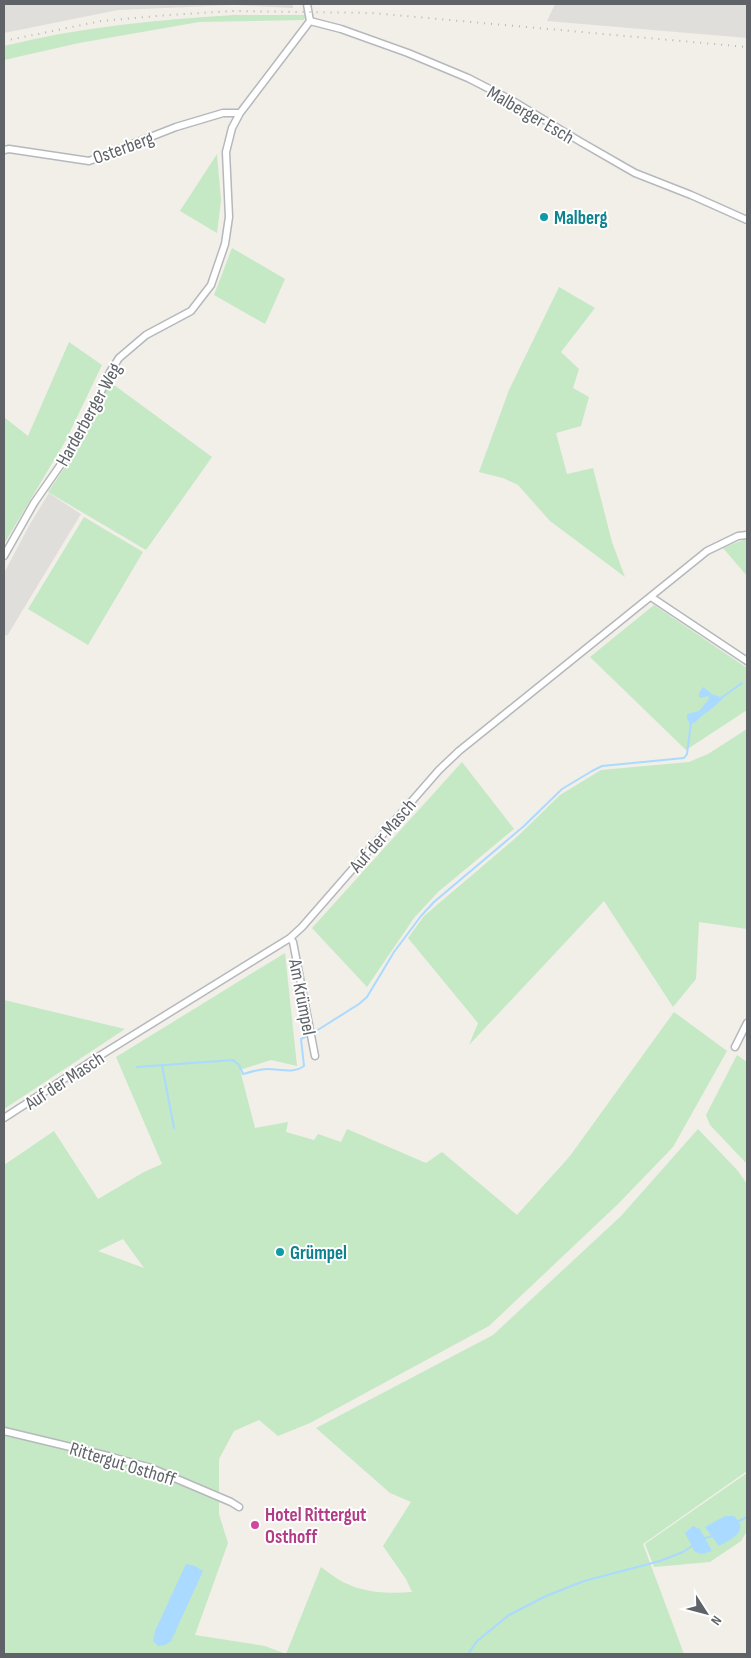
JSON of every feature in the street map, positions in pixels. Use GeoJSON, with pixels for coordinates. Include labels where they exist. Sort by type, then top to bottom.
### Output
{"type":"FeatureCollection","features":[{"type":"Feature","properties":{"kind":"street"},"geometry":{"type":"LineString","coordinates":[[307,4],[310,21]]}},
{"type":"Feature","properties":{"kind":"street","name":"Harderberger Weg"},"geometry":{"type":"LineString","coordinates":[[4,556],[34,503],[73,447],[110,372],[119,358],[146,335],[191,311],[211,285],[225,244],[229,217],[226,152],[232,128],[240,113],[310,21]]}},
{"type":"Feature","properties":{"kind":"street","name":"Malberger Esch"},"geometry":{"type":"LineString","coordinates":[[310,21],[341,29],[408,53],[468,78],[513,101],[636,173],[691,194],[747,220]]}},
{"type":"Feature","properties":{"kind":"street","name":"Osterberg"},"geometry":{"type":"LineString","coordinates":[[4,150],[10,149],[89,161],[176,127],[223,113],[240,113]]}},
{"type":"Feature","properties":{"kind":"street","name":"Auf der Masch"},"geometry":{"type":"LineString","coordinates":[[4,1118],[101,1055],[290,938],[302,927],[439,770],[459,751],[707,551],[738,536],[747,535]]}},
{"type":"Feature","properties":{"kind":"street"},"geometry":{"type":"LineString","coordinates":[[652,597],[747,661]]}},
{"type":"Feature","properties":{"kind":"street","name":"Am Krümpel"},"geometry":{"type":"LineString","coordinates":[[290,938],[293,942],[315,1056]]}},
{"type":"Feature","properties":{"kind":"street"},"geometry":{"type":"LineString","coordinates":[[735,1047],[747,1023]]}},
{"type":"Feature","properties":{"kind":"street","name":"Rittergut Osthoff"},"geometry":{"type":"LineString","coordinates":[[4,1431],[151,1468],[232,1502],[239,1507]]}},
{"type":"Feature","properties":{"kind":"shaded area"},"geometry":{"type":"Polygon","coordinates":[[[4,4],[293,4],[293,8],[234,5],[118,10],[4,33],[4,4]]]}},
{"type":"Feature","properties":{"kind":"shaded area"},"geometry":{"type":"Polygon","coordinates":[[[555,4],[747,4],[747,38],[547,21],[555,4]]]}},
{"type":"Feature","properties":{"kind":"shaded area"},"geometry":{"type":"Polygon","coordinates":[[[49,493],[81,514],[7,636],[4,634],[4,573],[49,493]]]}},
{"type":"Feature","properties":{"kind":"green space"},"geometry":{"type":"Polygon","coordinates":[[[234,15],[306,15],[304,20],[199,22],[79,43],[4,60],[4,46],[33,39],[118,25],[234,15]]]}},
{"type":"Feature","properties":{"kind":"green space"},"geometry":{"type":"Polygon","coordinates":[[[217,154],[221,200],[217,233],[180,211],[217,154]]]}},
{"type":"Feature","properties":{"kind":"green space"},"geometry":{"type":"Polygon","coordinates":[[[232,248],[285,279],[265,324],[214,295],[232,248]]]}},
{"type":"Feature","properties":{"kind":"green space"},"geometry":{"type":"Polygon","coordinates":[[[559,287],[595,308],[561,352],[579,369],[573,388],[589,397],[581,426],[556,433],[567,474],[593,468],[612,542],[625,577],[550,521],[518,485],[503,478],[479,472],[509,390],[559,287]]]}},
{"type":"Feature","properties":{"kind":"green space"},"geometry":{"type":"Polygon","coordinates":[[[69,342],[102,365],[66,440],[4,544],[4,417],[28,436],[69,342]]]}},
{"type":"Feature","properties":{"kind":"green space"},"geometry":{"type":"Polygon","coordinates":[[[110,382],[212,457],[146,550],[48,492],[79,447],[110,382]]]}},
{"type":"Feature","properties":{"kind":"green space"},"geometry":{"type":"Polygon","coordinates":[[[84,517],[143,552],[88,645],[28,609],[84,517]]]}},
{"type":"Feature","properties":{"kind":"green space"},"geometry":{"type":"Polygon","coordinates":[[[747,540],[747,576],[723,548],[747,540]]]}},
{"type":"Feature","properties":{"kind":"green space"},"geometry":{"type":"Polygon","coordinates":[[[654,605],[747,668],[747,710],[686,750],[590,657],[654,605]]]}},
{"type":"Feature","properties":{"kind":"green space"},"geometry":{"type":"Polygon","coordinates":[[[747,729],[747,929],[699,922],[696,979],[673,1007],[604,901],[469,1045],[478,1023],[408,938],[424,916],[519,835],[560,795],[601,770],[689,762],[708,754],[747,729]]]}},
{"type":"Feature","properties":{"kind":"green space"},"geometry":{"type":"Polygon","coordinates":[[[462,762],[514,829],[438,892],[414,918],[367,987],[312,928],[462,762]]]}},
{"type":"Feature","properties":{"kind":"green space"},"geometry":{"type":"Polygon","coordinates":[[[285,953],[297,1066],[271,1060],[240,1070],[255,1128],[288,1122],[286,1132],[314,1140],[318,1134],[341,1142],[347,1129],[426,1163],[442,1152],[517,1215],[570,1156],[674,1012],[727,1051],[673,1147],[618,1204],[489,1326],[310,1423],[278,1436],[259,1420],[234,1431],[219,1459],[219,1514],[228,1543],[195,1635],[265,1646],[286,1654],[4,1654],[4,1165],[54,1131],[98,1199],[144,1172],[162,1164],[116,1057],[285,953]],[[123,1239],[98,1251],[144,1268],[123,1239]]]}},
{"type":"Feature","properties":{"kind":"green space"},"geometry":{"type":"Polygon","coordinates":[[[4,1000],[125,1029],[4,1109],[4,1000]]]}},
{"type":"Feature","properties":{"kind":"green space"},"geometry":{"type":"Polygon","coordinates":[[[737,1055],[747,1062],[747,1164],[710,1125],[706,1115],[737,1055]]]}},
{"type":"Feature","properties":{"kind":"green space"},"geometry":{"type":"Polygon","coordinates":[[[698,1129],[738,1171],[747,1184],[747,1471],[643,1544],[684,1654],[286,1654],[321,1567],[342,1581],[361,1589],[387,1593],[412,1592],[406,1579],[383,1546],[411,1502],[390,1493],[316,1428],[493,1335],[621,1216],[698,1129]]]}},
{"type":"Feature","properties":{"kind":"green space"},"geometry":{"type":"Polygon","coordinates":[[[747,1473],[747,1531],[741,1541],[710,1562],[654,1567],[645,1544],[747,1473]]]}},
{"type":"Feature","properties":{"kind":"water"},"geometry":{"type":"Polygon","coordinates":[[[703,687],[712,694],[723,698],[690,724],[687,714],[699,711],[709,699],[708,696],[699,697],[703,687]]]}},
{"type":"Feature","properties":{"kind":"water"},"geometry":{"type":"Polygon","coordinates":[[[725,1516],[734,1516],[738,1521],[740,1530],[734,1537],[719,1546],[705,1527],[725,1516]]]}},
{"type":"Feature","properties":{"kind":"water"},"geometry":{"type":"Polygon","coordinates":[[[693,1526],[700,1529],[712,1551],[702,1554],[695,1552],[685,1533],[693,1526]]]}},
{"type":"Feature","properties":{"kind":"water"},"geometry":{"type":"Polygon","coordinates":[[[186,1564],[195,1566],[203,1571],[171,1641],[165,1645],[158,1646],[153,1641],[155,1631],[186,1564]]]}},
{"type":"Feature","properties":{"kind":"waterway"},"geometry":{"type":"LineString","coordinates":[[721,698],[742,683]]}},
{"type":"Feature","properties":{"kind":"waterway"},"geometry":{"type":"LineString","coordinates":[[313,1033],[367,997],[394,952],[434,902],[524,826],[562,789],[602,766],[684,758],[687,754],[691,723]]}},
{"type":"Feature","properties":{"kind":"waterway"},"geometry":{"type":"LineString","coordinates":[[137,1067],[233,1060],[239,1065],[243,1074],[265,1069],[295,1070],[304,1066],[301,1039],[309,1035]]}},
{"type":"Feature","properties":{"kind":"waterway"},"geometry":{"type":"LineString","coordinates":[[162,1065],[174,1128]]}},
{"type":"Feature","properties":{"kind":"waterway"},"geometry":{"type":"LineString","coordinates":[[739,1521],[747,1517]]}},
{"type":"Feature","properties":{"kind":"waterway"},"geometry":{"type":"LineString","coordinates":[[705,1538],[712,1536]]}},
{"type":"Feature","properties":{"kind":"waterway"},"geometry":{"type":"LineString","coordinates":[[468,1654],[477,1641],[509,1615],[546,1596],[584,1581],[660,1561],[683,1552],[692,1546]]}},
{"type":"Feature","properties":{"kind":"railway"},"geometry":{"type":"LineString","coordinates":[[4,41],[101,21],[234,11],[372,13],[747,47]]}},
{"type":"Feature","properties":{"kind":"place","name":"Malberg"},"geometry":{"type":"Point","coordinates":[544,217]}},
{"type":"Feature","properties":{"kind":"place","name":"Grümpel"},"geometry":{"type":"Point","coordinates":[280,1252]}},
{"type":"Feature","properties":{"kind":"place","name":"Hotel Rittergut Osthoff"},"geometry":{"type":"Point","coordinates":[255,1525]}}]}
